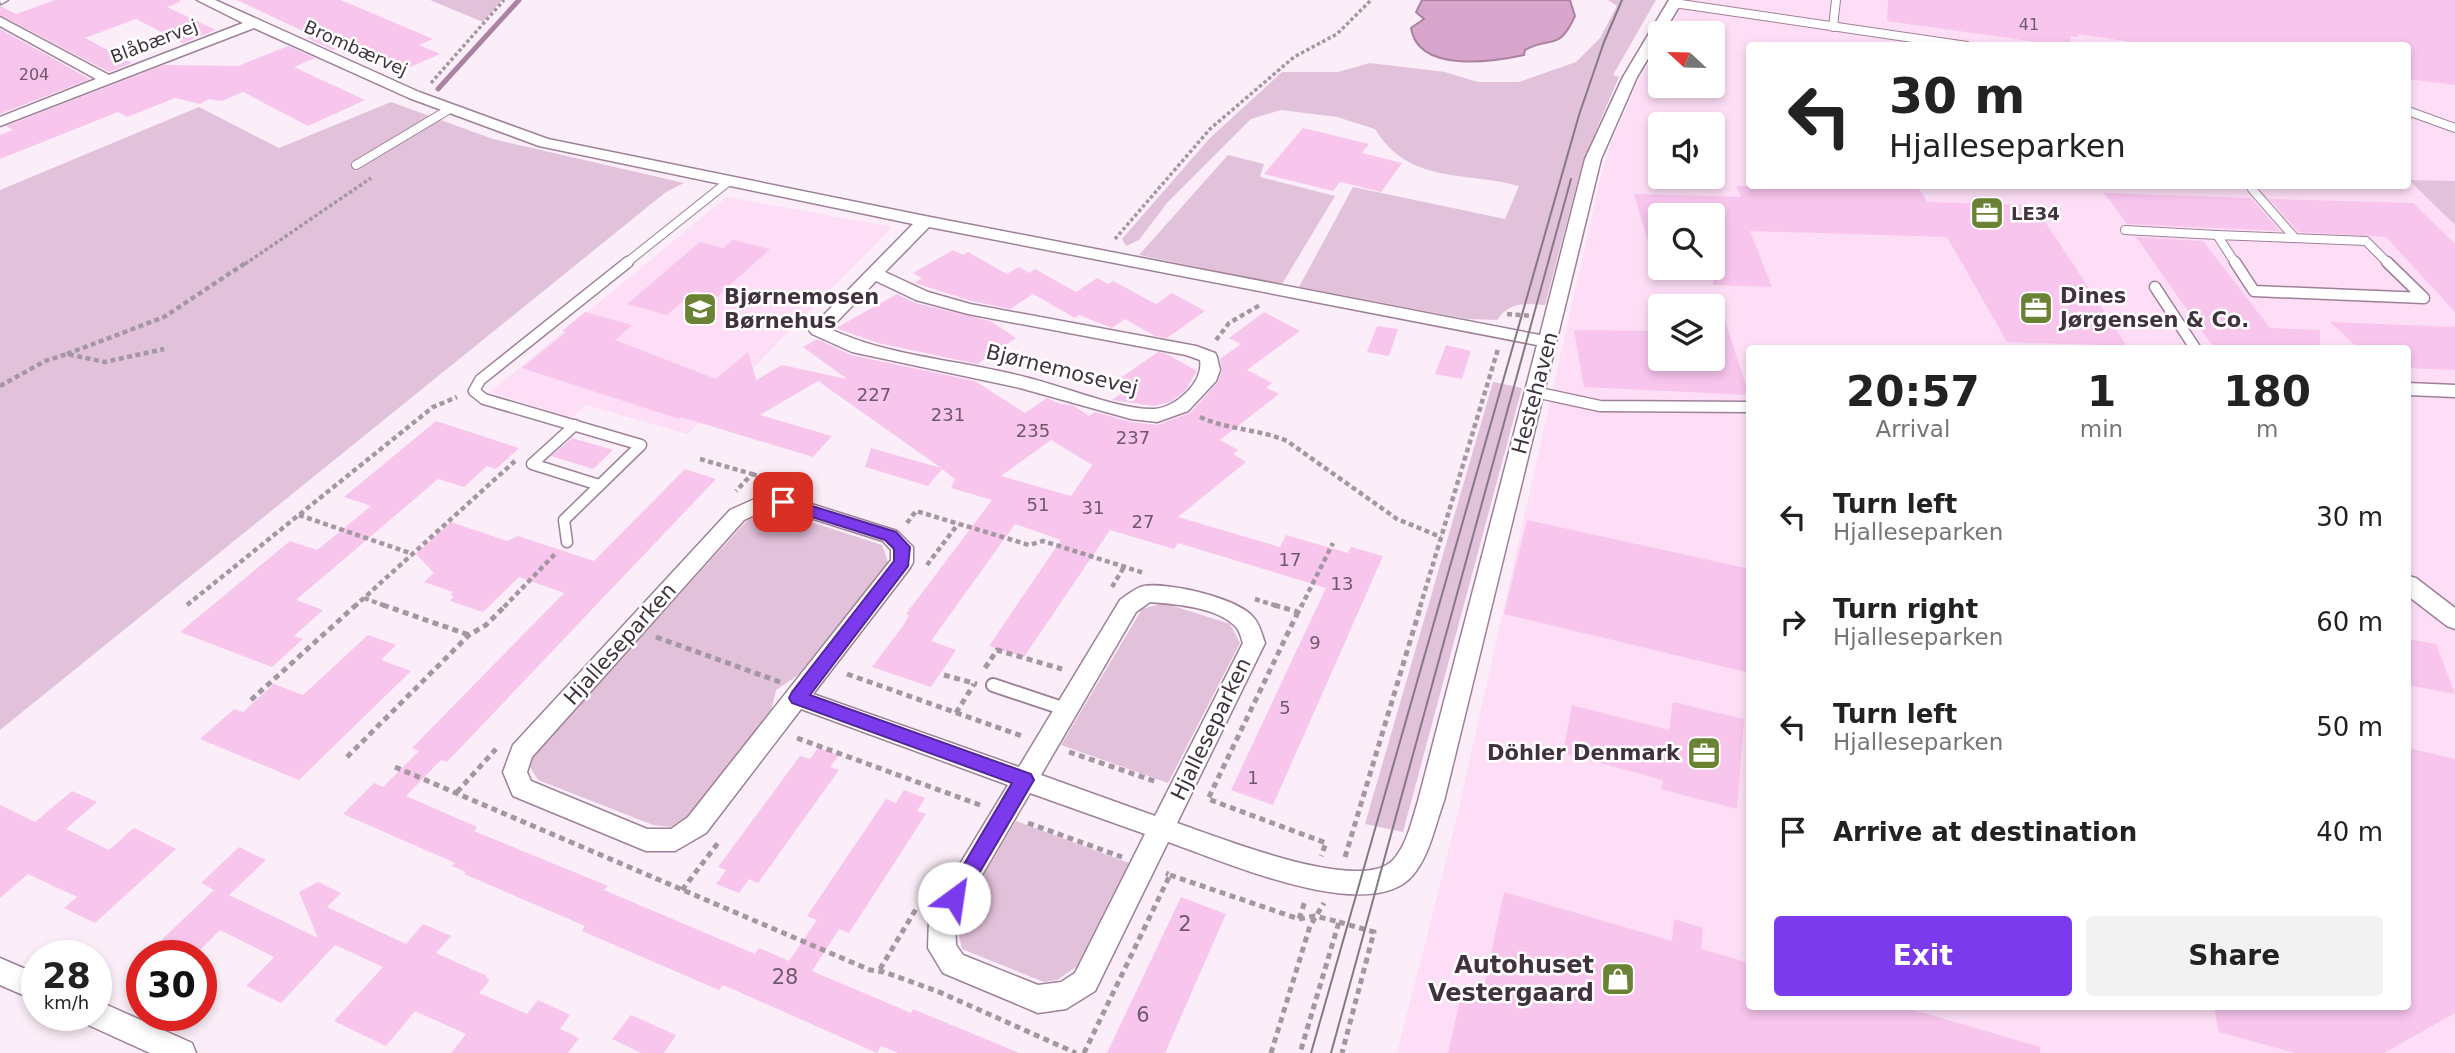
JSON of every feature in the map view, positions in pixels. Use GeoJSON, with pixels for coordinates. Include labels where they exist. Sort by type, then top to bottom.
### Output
{"type":"FeatureCollection","features":[{"type":"Feature","properties":{"kind":"street","name":"Brombærvej"},"geometry":{"type":"LineString","coordinates":[[204,0],[416,97]]}},
{"type":"Feature","properties":{"kind":"street","name":"Hestehaven"},"geometry":{"type":"LineString","coordinates":[[1324,880],[1360,884],[1393,876],[1403,868],[1413,853],[1431,801],[1593,159],[1630,77],[1675,1]]}},
{"type":"Feature","properties":{"kind":"street","name":"Blåbærvej"},"geometry":{"type":"LineString","coordinates":[[0,21],[107,80]]}},
{"type":"Feature","properties":{"kind":"street","name":"Blåbærvej"},"geometry":{"type":"LineString","coordinates":[[0,122],[254,23]]}},
{"type":"Feature","properties":{"kind":"street"},"geometry":{"type":"LineString","coordinates":[[416,97],[544,143],[925,221],[1548,342]]}},
{"type":"Feature","properties":{"kind":"street","name":"Bjørnemosevej"},"geometry":{"type":"LineString","coordinates":[[925,221],[818,330],[852,346],[1022,382],[1131,413],[1157,416],[1181,407]]}},
{"type":"Feature","properties":{"kind":"street","name":"Bjørnemosevej"},"geometry":{"type":"LineString","coordinates":[[874,273],[922,296],[968,309],[1190,350],[1208,357]]}},
{"type":"Feature","properties":{"kind":"street"},"geometry":{"type":"LineString","coordinates":[[1181,407],[1208,381],[1211,370],[1208,357]]}},
{"type":"Feature","properties":{"kind":"street"},"geometry":{"type":"LineString","coordinates":[[2411,389],[2455,391]]}},
{"type":"Feature","properties":{"kind":"street","name":"Hjalleseparken"},"geometry":{"type":"LineString","coordinates":[[783,502],[894,539],[902,547],[902,562],[801,694],[696,825],[675,840],[646,841],[522,788],[515,772],[522,752],[634,629],[737,515],[760,504],[783,502]]}},
{"type":"Feature","properties":{"kind":"street"},"geometry":{"type":"LineString","coordinates":[[2411,586],[2455,620]]}},
{"type":"Feature","properties":{"kind":"street","name":"Hjalleseparken"},"geometry":{"type":"LineString","coordinates":[[1146,594],[1167,594],[1235,614],[1248,625],[1254,643],[1085,982],[1066,995],[1038,999],[953,964],[942,948],[942,919],[992,810],[1025,780],[1068,710],[1128,606],[1146,594]]}},
{"type":"Feature","properties":{"kind":"street"},"geometry":{"type":"LineString","coordinates":[[801,694],[1161,830],[1324,880]]}},
{"type":"Feature","properties":{"kind":"street"},"geometry":{"type":"LineString","coordinates":[[0,971],[21,981]]}},
{"type":"Feature","properties":{"kind":"street"},"geometry":{"type":"LineString","coordinates":[[112,1021],[182,1053]]}},
{"type":"Feature","properties":{"kind":"lane"},"geometry":{"type":"LineString","coordinates":[[1833,27],[1836,0]]}},
{"type":"Feature","properties":{"kind":"lane"},"geometry":{"type":"LineString","coordinates":[[1675,1],[1939,42]]}},
{"type":"Feature","properties":{"kind":"lane"},"geometry":{"type":"LineString","coordinates":[[356,165],[448,110]]}},
{"type":"Feature","properties":{"kind":"lane"},"geometry":{"type":"LineString","coordinates":[[2411,112],[2455,128]]}},
{"type":"Feature","properties":{"kind":"lane"},"geometry":{"type":"LineString","coordinates":[[567,542],[564,520],[641,445],[484,399],[474,391],[480,380],[729,181]]}},
{"type":"Feature","properties":{"kind":"lane"},"geometry":{"type":"LineString","coordinates":[[2252,189],[2294,237]]}},
{"type":"Feature","properties":{"kind":"lane"},"geometry":{"type":"LineString","coordinates":[[2125,230],[2366,241],[2424,298],[2254,291],[2217,235]]}},
{"type":"Feature","properties":{"kind":"lane"},"geometry":{"type":"LineString","coordinates":[[2155,288],[2193,345]]}},
{"type":"Feature","properties":{"kind":"lane"},"geometry":{"type":"LineString","coordinates":[[1535,392],[1600,406],[1746,407]]}},
{"type":"Feature","properties":{"kind":"lane"},"geometry":{"type":"LineString","coordinates":[[575,425],[532,464],[599,485]]}},
{"type":"Feature","properties":{"kind":"lane"},"geometry":{"type":"LineString","coordinates":[[993,685],[1068,710]]}},
{"type":"Feature","properties":{"kind":"path"},"geometry":{"type":"LineString","coordinates":[[416,97],[438,77],[504,0]]}},
{"type":"Feature","properties":{"kind":"path"},"geometry":{"type":"LineString","coordinates":[[1101,255],[1210,130],[1287,62],[1337,34],[1371,0]]}},
{"type":"Feature","properties":{"kind":"path"},"geometry":{"type":"LineString","coordinates":[[0,386],[45,361],[164,317],[358,189]]}},
{"type":"Feature","properties":{"kind":"path"},"geometry":{"type":"LineString","coordinates":[[1208,357],[1219,333],[1229,323],[1260,306],[1275,290]]}},
{"type":"Feature","properties":{"kind":"path"},"geometry":{"type":"LineString","coordinates":[[1271,1053],[1324,880],[1441,537],[1502,333]]}},
{"type":"Feature","properties":{"kind":"path"},"geometry":{"type":"LineString","coordinates":[[67,354],[104,362],[164,349]]}},
{"type":"Feature","properties":{"kind":"path"},"geometry":{"type":"LineString","coordinates":[[187,605],[433,407],[474,391]]}},
{"type":"Feature","properties":{"kind":"path"},"geometry":{"type":"LineString","coordinates":[[1181,407],[1217,426],[1286,441],[1381,511],[1404,524],[1441,537]]}},
{"type":"Feature","properties":{"kind":"path"},"geometry":{"type":"LineString","coordinates":[[251,700],[520,456]]}},
{"type":"Feature","properties":{"kind":"path"},"geometry":{"type":"LineString","coordinates":[[894,539],[916,511],[1029,545],[1043,541],[1148,574]]}},
{"type":"Feature","properties":{"kind":"path"},"geometry":{"type":"LineString","coordinates":[[298,515],[413,554]]}},
{"type":"Feature","properties":{"kind":"path"},"geometry":{"type":"LineString","coordinates":[[347,757],[469,635],[486,625],[567,542]]}},
{"type":"Feature","properties":{"kind":"path"},"geometry":{"type":"LineString","coordinates":[[1299,919],[1324,880],[1326,843],[1208,799],[1333,543]]}},
{"type":"Feature","properties":{"kind":"path"},"geometry":{"type":"LineString","coordinates":[[1245,596],[1298,612]]}},
{"type":"Feature","properties":{"kind":"path"},"geometry":{"type":"LineString","coordinates":[[364,598],[469,635]]}},
{"type":"Feature","properties":{"kind":"path"},"geometry":{"type":"LineString","coordinates":[[634,629],[801,694]]}},
{"type":"Feature","properties":{"kind":"path"},"geometry":{"type":"LineString","coordinates":[[997,650],[1063,670]]}},
{"type":"Feature","properties":{"kind":"path"},"geometry":{"type":"LineString","coordinates":[[944,675],[974,684],[993,685]]}},
{"type":"Feature","properties":{"kind":"path"},"geometry":{"type":"LineString","coordinates":[[789,748],[797,737],[1170,875],[1299,919],[1315,916],[1374,932],[1342,1053]]}},
{"type":"Feature","properties":{"kind":"path"},"geometry":{"type":"LineString","coordinates":[[395,767],[870,970],[880,969],[1076,1053]]}},
{"type":"Feature","properties":{"kind":"path"},"geometry":{"type":"LineString","coordinates":[[972,817],[992,810]]}},
{"type":"Feature","properties":{"kind":"path"},"geometry":{"type":"LineString","coordinates":[[682,890],[723,836]]}},
{"type":"Feature","properties":{"kind":"path"},"geometry":{"type":"LineString","coordinates":[[1084,1053],[1170,875]]}},
{"type":"Feature","properties":{"kind":"path"},"geometry":{"type":"LineString","coordinates":[[880,969],[923,899]]}},
{"type":"Feature","properties":{"kind":"path"},"geometry":{"type":"LineString","coordinates":[[1300,1053],[1339,922]]}},
{"type":"Feature","properties":{"kind":"shaded area"},"geometry":{"type":"Polygon","coordinates":[[[430,0],[502,0],[483,22],[430,0]]]}},
{"type":"Feature","properties":{"kind":"shaded area"},"geometry":{"type":"Polygon","coordinates":[[[1422,0],[1570,0],[1575,16],[1559,39],[1525,50],[1524,55],[1494,60],[1458,61],[1427,52],[1417,42],[1411,28],[1424,19],[1416,12],[1422,0]]]}},
{"type":"Feature","properties":{"kind":"shaded area"},"geometry":{"type":"Polygon","coordinates":[[[1608,0],[1656,0],[1613,75],[1619,77],[1583,161],[1545,305],[1524,304],[1513,307],[1497,320],[1468,319],[1299,287],[1353,187],[1505,219],[1519,186],[1422,168],[1389,147],[1375,129],[1337,117],[1281,110],[1251,119],[1167,203],[1139,240],[1126,246],[1122,239],[1209,139],[1282,72],[1338,72],[1370,63],[1445,72],[1478,82],[1519,82],[1576,62],[1600,38],[1617,6],[1608,0]]]}},
{"type":"Feature","properties":{"kind":"shaded area"},"geometry":{"type":"Polygon","coordinates":[[[1686,0],[2455,0],[2455,1053],[1397,1053],[1454,829],[1601,175],[1611,143],[1648,64],[1648,98],[1726,98],[1726,21],[1673,21],[1686,0]]]}},
{"type":"Feature","properties":{"kind":"shaded area"},"geometry":{"type":"Polygon","coordinates":[[[391,102],[493,139],[684,183],[666,192],[0,730],[0,190],[199,107],[279,148],[391,102]]]}},
{"type":"Feature","properties":{"kind":"shaded area"},"geometry":{"type":"Polygon","coordinates":[[[1228,155],[1264,164],[1260,177],[1335,196],[1282,284],[1139,255],[1228,155]]]}},
{"type":"Feature","properties":{"kind":"shaded area"},"geometry":{"type":"Polygon","coordinates":[[[2411,180],[2455,181],[2455,225],[2411,182],[2411,180]]]}},
{"type":"Feature","properties":{"kind":"shaded area","name":"Bjørnemosen Børnehus"},"geometry":{"type":"Polygon","coordinates":[[[727,197],[892,227],[688,434],[586,405],[571,418],[490,392],[727,197]]]}},
{"type":"Feature","properties":{"kind":"shaded area"},"geometry":{"type":"Polygon","coordinates":[[[1493,382],[1522,388],[1403,832],[1365,824],[1493,382]]]}},
{"type":"Feature","properties":{"kind":"shaded area"},"geometry":{"type":"Polygon","coordinates":[[[774,510],[882,545],[888,562],[801,673],[776,690],[771,712],[689,815],[670,827],[653,825],[538,780],[530,767],[532,757],[750,517],[774,510]]]}},
{"type":"Feature","properties":{"kind":"shaded area"},"geometry":{"type":"Polygon","coordinates":[[[1164,603],[1230,624],[1240,643],[1168,783],[1061,745],[1142,609],[1164,603]]]}},
{"type":"Feature","properties":{"kind":"shaded area"},"geometry":{"type":"Polygon","coordinates":[[[1016,821],[1129,863],[1076,967],[1057,980],[1044,982],[962,949],[956,921],[1016,821]]]}},
{"type":"Feature","properties":{"kind":"building"},"geometry":{"type":"Polygon","coordinates":[[[55,0],[180,0],[167,7],[216,30],[183,43],[136,19],[85,38],[132,63],[109,72],[0,15],[0,6],[16,14],[55,0]]]}},
{"type":"Feature","properties":{"kind":"building"},"geometry":{"type":"Polygon","coordinates":[[[237,0],[341,0],[433,39],[419,45],[440,54],[408,68],[360,47],[354,49],[345,45],[333,50],[307,38],[313,36],[237,0]]]}},
{"type":"Feature","properties":{"kind":"building"},"geometry":{"type":"Polygon","coordinates":[[[1888,0],[2455,0],[2455,85],[2411,79],[2411,42],[2133,42],[2078,34],[2079,37],[2070,36],[2071,42],[2037,42],[1887,21],[1888,0]]]}},
{"type":"Feature","properties":{"kind":"building"},"geometry":{"type":"Polygon","coordinates":[[[0,29],[90,79],[0,114],[0,29]]]}},
{"type":"Feature","properties":{"kind":"building"},"geometry":{"type":"Polygon","coordinates":[[[288,46],[315,58],[294,67],[365,100],[308,126],[243,92],[222,101],[209,99],[200,104],[175,98],[127,117],[118,112],[0,159],[0,135],[13,130],[6,126],[164,65],[238,66],[288,46]]]}},
{"type":"Feature","properties":{"kind":"building"},"geometry":{"type":"Polygon","coordinates":[[[1303,128],[1369,144],[1362,153],[1402,163],[1381,192],[1340,182],[1333,191],[1264,174],[1303,128]]]}},
{"type":"Feature","properties":{"kind":"building"},"geometry":{"type":"Polygon","coordinates":[[[1736,186],[1746,186],[1746,189],[1920,189],[1927,202],[2034,205],[2126,345],[2007,342],[1947,237],[1750,231],[1772,287],[1713,285],[1713,280],[1725,280],[1725,203],[1648,203],[1648,242],[1634,194],[1741,197],[1736,186]]]}},
{"type":"Feature","properties":{"kind":"building"},"geometry":{"type":"Polygon","coordinates":[[[2104,193],[2251,198],[2280,231],[2127,224],[2104,193]]]}},
{"type":"Feature","properties":{"kind":"building"},"geometry":{"type":"Polygon","coordinates":[[[2269,199],[2413,203],[2455,244],[2455,312],[2386,237],[2298,232],[2269,199]]]}},
{"type":"Feature","properties":{"kind":"building"},"geometry":{"type":"Polygon","coordinates":[[[2136,237],[2203,241],[2270,328],[2320,330],[2320,345],[2212,345],[2136,237]]]}},
{"type":"Feature","properties":{"kind":"building"},"geometry":{"type":"Polygon","coordinates":[[[733,240],[770,249],[717,297],[695,291],[667,315],[627,304],[700,242],[723,248],[733,240]]]}},
{"type":"Feature","properties":{"kind":"building"},"geometry":{"type":"Polygon","coordinates":[[[953,250],[963,255],[968,252],[1007,274],[1019,267],[1029,273],[1035,269],[1076,292],[1097,278],[1108,284],[1113,281],[1156,304],[1172,293],[1205,311],[1167,338],[1155,336],[1125,319],[1112,328],[1079,315],[1075,318],[1033,294],[1010,309],[971,301],[915,283],[922,278],[913,273],[953,250]]]}},
{"type":"Feature","properties":{"kind":"building"},"geometry":{"type":"Polygon","coordinates":[[[897,294],[915,303],[990,321],[1016,338],[977,364],[878,343],[836,328],[897,294]]]}},
{"type":"Feature","properties":{"kind":"building"},"geometry":{"type":"Polygon","coordinates":[[[585,312],[632,325],[615,340],[716,379],[748,352],[756,380],[782,365],[847,379],[803,347],[817,339],[851,355],[975,381],[1025,413],[1047,398],[1060,404],[1073,405],[1089,416],[1095,412],[1131,422],[1157,425],[1190,413],[1218,382],[1222,371],[1220,359],[1241,344],[1229,338],[1264,312],[1300,331],[1247,370],[1272,383],[1266,388],[1279,394],[1220,440],[1238,450],[1233,454],[1246,462],[1178,517],[1280,547],[1286,535],[1348,553],[1351,547],[1383,556],[1273,805],[1231,790],[1326,588],[1178,543],[1174,549],[1110,530],[1024,657],[989,646],[1061,540],[1015,524],[931,641],[956,650],[931,687],[872,667],[903,626],[909,615],[906,614],[992,500],[951,488],[955,479],[942,469],[928,486],[865,467],[871,448],[941,468],[818,381],[760,415],[832,436],[813,457],[681,417],[679,419],[522,368],[566,332],[562,331],[585,312]],[[1051,440],[1001,476],[1071,496],[1092,465],[1051,440]]]}},
{"type":"Feature","properties":{"kind":"building"},"geometry":{"type":"Polygon","coordinates":[[[1725,321],[1746,386],[1746,395],[1584,387],[1574,330],[1648,331],[1648,371],[1725,371],[1725,321]]]}},
{"type":"Feature","properties":{"kind":"building"},"geometry":{"type":"Polygon","coordinates":[[[2330,322],[2455,327],[2455,370],[2411,368],[2411,345],[2355,345],[2330,322]]]}},
{"type":"Feature","properties":{"kind":"building"},"geometry":{"type":"Polygon","coordinates":[[[1377,326],[1398,329],[1389,356],[1367,352],[1377,326]]]}},
{"type":"Feature","properties":{"kind":"building"},"geometry":{"type":"Polygon","coordinates":[[[1446,345],[1471,351],[1462,379],[1435,374],[1446,345]]]}},
{"type":"Feature","properties":{"kind":"building"},"geometry":{"type":"Polygon","coordinates":[[[1158,352],[1167,354],[1197,371],[1185,391],[1170,402],[1154,406],[1112,400],[1127,389],[1116,381],[1158,352]]]}},
{"type":"Feature","properties":{"kind":"building"},"geometry":{"type":"Polygon","coordinates":[[[436,421],[519,448],[496,469],[487,466],[464,487],[438,479],[296,600],[323,610],[294,636],[303,639],[272,667],[180,632],[290,541],[317,550],[371,506],[344,497],[436,421]]]}},
{"type":"Feature","properties":{"kind":"building"},"geometry":{"type":"Polygon","coordinates":[[[572,438],[613,450],[593,469],[551,456],[572,438]]]}},
{"type":"Feature","properties":{"kind":"building"},"geometry":{"type":"Polygon","coordinates":[[[685,469],[716,479],[447,762],[441,760],[406,796],[477,827],[474,831],[608,886],[604,890],[755,954],[759,948],[789,961],[817,920],[807,916],[886,799],[896,803],[904,790],[925,798],[917,811],[926,814],[849,933],[839,929],[812,971],[911,1013],[913,1009],[1019,1053],[898,1053],[881,1046],[877,1053],[723,985],[719,990],[582,931],[585,926],[464,874],[466,872],[452,866],[455,863],[343,814],[374,783],[383,787],[419,751],[412,748],[564,593],[519,577],[483,612],[450,601],[454,596],[450,595],[453,592],[424,582],[434,573],[416,554],[451,522],[507,541],[518,536],[594,561],[685,469]]]}},
{"type":"Feature","properties":{"kind":"building"},"geometry":{"type":"Polygon","coordinates":[[[1527,520],[1746,568],[1746,672],[1504,614],[1527,520]]]}},
{"type":"Feature","properties":{"kind":"building"},"geometry":{"type":"Polygon","coordinates":[[[368,635],[396,645],[381,660],[411,671],[299,780],[200,739],[234,709],[243,712],[274,684],[303,695],[368,635]]]}},
{"type":"Feature","properties":{"kind":"building"},"geometry":{"type":"Polygon","coordinates":[[[2411,640],[2436,644],[2455,694],[2411,686],[2411,640]]]}},
{"type":"Feature","properties":{"kind":"building"},"geometry":{"type":"Polygon","coordinates":[[[1673,702],[1744,719],[1737,809],[1661,789],[1663,780],[1563,753],[1572,705],[1669,730],[1673,702]]]}},
{"type":"Feature","properties":{"kind":"building"},"geometry":{"type":"Polygon","coordinates":[[[818,748],[839,755],[830,767],[839,770],[758,883],[749,879],[739,893],[716,884],[726,870],[718,867],[800,756],[810,759],[818,748]]]}},
{"type":"Feature","properties":{"kind":"building"},"geometry":{"type":"Polygon","coordinates":[[[2411,749],[2455,759],[2455,1013],[2384,1053],[2295,1053],[2219,1032],[2215,1010],[2411,1010],[2411,749]]]}},
{"type":"Feature","properties":{"kind":"building"},"geometry":{"type":"Polygon","coordinates":[[[72,791],[97,802],[66,829],[109,850],[134,828],[176,849],[95,923],[64,908],[77,897],[28,874],[0,898],[0,805],[35,822],[72,791]]]}},
{"type":"Feature","properties":{"kind":"building"},"geometry":{"type":"Polygon","coordinates":[[[239,847],[266,860],[229,895],[318,938],[299,892],[318,882],[341,893],[327,907],[406,944],[423,924],[451,936],[436,953],[487,976],[490,980],[479,993],[527,1014],[538,1000],[570,1015],[560,1029],[579,1038],[568,1053],[451,1053],[466,1034],[415,1011],[386,1046],[334,1021],[383,967],[335,945],[281,1003],[246,986],[274,957],[220,930],[210,940],[161,940],[214,890],[201,883],[239,847]]]}},
{"type":"Feature","properties":{"kind":"building","name":"Autohuset Vestergaard"},"geometry":{"type":"Polygon","coordinates":[[[1504,892],[1672,941],[1674,919],[1703,928],[1701,949],[1746,962],[1746,1010],[1914,1010],[2040,1047],[2040,1053],[1448,1053],[1461,996],[1481,1002],[1504,892]]]}},
{"type":"Feature","properties":{"kind":"building"},"geometry":{"type":"Polygon","coordinates":[[[1181,897],[1226,914],[1165,1053],[1107,1053],[1181,897]]]}},
{"type":"Feature","properties":{"kind":"building"},"geometry":{"type":"Polygon","coordinates":[[[631,1015],[676,1035],[664,1053],[641,1053],[612,1039],[631,1015]]]}},
{"type":"Feature","properties":{"kind":"waterway"},"geometry":{"type":"LineString","coordinates":[[438,89],[519,0]]}},
{"type":"Feature","properties":{"kind":"tram line"},"geometry":{"type":"LineString","coordinates":[[1311,1053],[1579,115],[1604,42],[1622,0]]}},
{"type":"Feature","properties":{"kind":"tram line"},"geometry":{"type":"LineString","coordinates":[[1331,1053],[1571,179]]}},
{"type":"Feature","properties":{"kind":"place","name":"LE34"},"geometry":{"type":"Point","coordinates":[1987,213]}},
{"type":"Feature","properties":{"kind":"place","name":"Dines Jørgensen & Co."},"geometry":{"type":"Point","coordinates":[2036,308]}},
{"type":"Feature","properties":{"kind":"place","name":"Bjørnemosen Børnehus"},"geometry":{"type":"Point","coordinates":[700,309]}},
{"type":"Feature","properties":{"kind":"place","name":"Döhler Denmark"},"geometry":{"type":"Point","coordinates":[1704,753]}},
{"type":"Feature","properties":{"kind":"place","name":"Autohuset Vestergaard"},"geometry":{"type":"Point","coordinates":[1618,979]}},
{"type":"Feature","properties":{"kind":"route"},"geometry":{"type":"LineString","coordinates":[[783,502],[890,536],[902,547],[902,562],[798,698],[1025,780],[954,898]]}}]}
